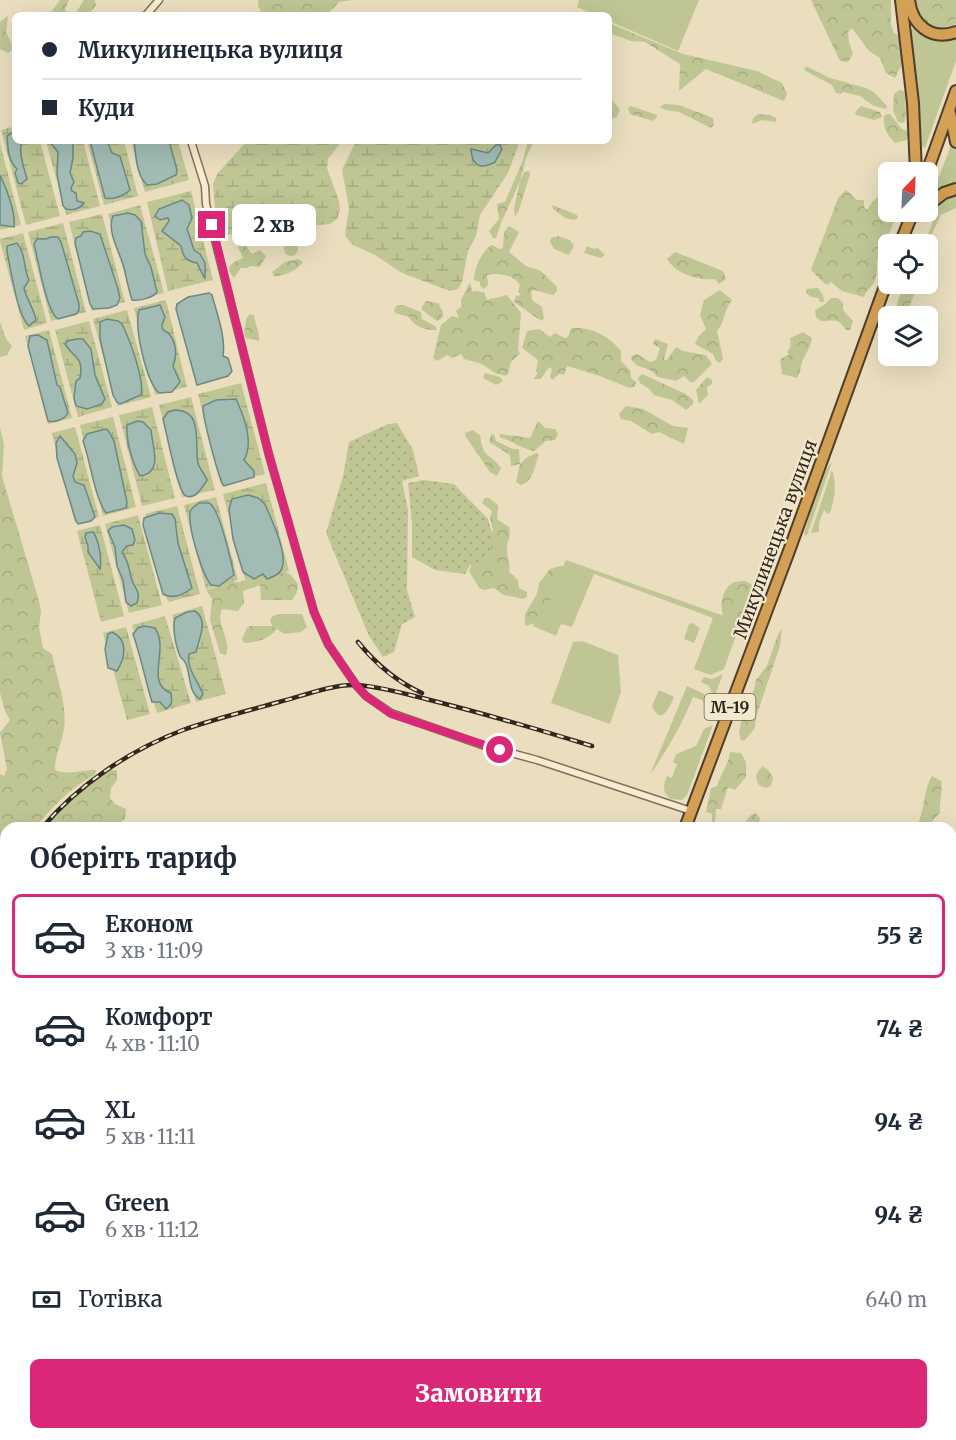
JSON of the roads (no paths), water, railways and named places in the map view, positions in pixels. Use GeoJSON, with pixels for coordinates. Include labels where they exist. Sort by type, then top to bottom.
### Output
{"type":"FeatureCollection","features":[{"type":"Feature","properties":{"kind":"highway"},"geometry":{"type":"LineString","coordinates":[[901,0],[913,103],[916,162]]}},
{"type":"Feature","properties":{"kind":"highway"},"geometry":{"type":"LineString","coordinates":[[909,0],[916,23],[922,29],[940,35],[956,32]]}},
{"type":"Feature","properties":{"kind":"highway"},"geometry":{"type":"LineString","coordinates":[[931,162],[956,92]]}},
{"type":"Feature","properties":{"kind":"highway"},"geometry":{"type":"LineString","coordinates":[[950,110],[956,142]]}},
{"type":"Feature","properties":{"kind":"highway"},"geometry":{"type":"LineString","coordinates":[[938,198],[956,189]]}},
{"type":"Feature","properties":{"kind":"highway"},"geometry":{"type":"LineString","coordinates":[[904,234],[909,222]]}},
{"type":"Feature","properties":{"kind":"highway"},"geometry":{"type":"LineString","coordinates":[[907,228],[912,222]]}},
{"type":"Feature","properties":{"kind":"highway","name":"Микулинецька вулиця"},"geometry":{"type":"LineString","coordinates":[[687,822],[882,294]]}},
{"type":"Feature","properties":{"kind":"street"},"geometry":{"type":"LineString","coordinates":[[149,12],[159,0]]}},
{"type":"Feature","properties":{"kind":"street"},"geometry":{"type":"LineString","coordinates":[[192,144],[205,186],[206,204],[269,455],[314,612],[328,644],[356,685],[366,696],[391,714],[691,811]]}},
{"type":"Feature","properties":{"kind":"water"},"geometry":{"type":"Polygon","coordinates":[[[12,133],[12,144],[21,144],[21,155],[27,179],[21,184],[18,183],[15,173],[17,169],[10,158],[7,136],[12,133]]]}},
{"type":"Feature","properties":{"kind":"water"},"geometry":{"type":"Polygon","coordinates":[[[51,144],[73,144],[70,173],[74,182],[71,188],[76,193],[77,201],[84,203],[73,210],[68,210],[63,206],[57,174],[58,152],[51,144]]]}},
{"type":"Feature","properties":{"kind":"water"},"geometry":{"type":"Polygon","coordinates":[[[91,144],[108,144],[112,153],[120,156],[130,190],[122,196],[105,198],[91,144]]]}},
{"type":"Feature","properties":{"kind":"water"},"geometry":{"type":"Polygon","coordinates":[[[134,144],[170,144],[177,170],[176,175],[157,184],[147,185],[143,181],[134,144]]]}},
{"type":"Feature","properties":{"kind":"water"},"geometry":{"type":"Polygon","coordinates":[[[496,145],[500,145],[502,149],[495,162],[485,166],[475,163],[471,149],[488,153],[496,145]]]}},
{"type":"Feature","properties":{"kind":"water"},"geometry":{"type":"Polygon","coordinates":[[[0,175],[8,193],[14,227],[0,225],[0,175]]]}},
{"type":"Feature","properties":{"kind":"water"},"geometry":{"type":"Polygon","coordinates":[[[182,200],[189,205],[192,218],[187,229],[194,250],[200,254],[205,263],[205,279],[197,263],[186,258],[181,246],[162,231],[169,221],[168,218],[160,220],[155,216],[159,209],[182,200]]]}},
{"type":"Feature","properties":{"kind":"water"},"geometry":{"type":"Polygon","coordinates":[[[128,213],[135,215],[141,221],[145,254],[151,267],[157,292],[138,300],[132,300],[111,223],[113,216],[128,213]]]}},
{"type":"Feature","properties":{"kind":"water"},"geometry":{"type":"Polygon","coordinates":[[[90,231],[100,234],[118,289],[120,298],[117,305],[109,308],[93,309],[90,304],[75,243],[76,238],[83,232],[90,231]]]}},
{"type":"Feature","properties":{"kind":"water"},"geometry":{"type":"Polygon","coordinates":[[[58,237],[61,242],[79,304],[76,314],[58,319],[46,296],[34,244],[37,239],[58,237]]]}},
{"type":"Feature","properties":{"kind":"water"},"geometry":{"type":"Polygon","coordinates":[[[17,243],[22,251],[29,280],[24,288],[36,320],[29,326],[18,302],[7,252],[7,246],[17,243]]]}},
{"type":"Feature","properties":{"kind":"water"},"geometry":{"type":"Polygon","coordinates":[[[209,293],[212,295],[221,325],[223,356],[228,358],[232,371],[228,376],[197,385],[176,309],[177,304],[188,297],[209,293]]]}},
{"type":"Feature","properties":{"kind":"water"},"geometry":{"type":"Polygon","coordinates":[[[160,305],[165,317],[163,330],[171,336],[175,345],[173,366],[180,382],[172,392],[159,393],[154,387],[146,366],[138,329],[138,318],[139,310],[160,305]]]}},
{"type":"Feature","properties":{"kind":"water"},"geometry":{"type":"Polygon","coordinates":[[[107,319],[122,324],[141,380],[141,395],[120,404],[113,395],[100,339],[100,322],[107,319]]]}},
{"type":"Feature","properties":{"kind":"water"},"geometry":{"type":"Polygon","coordinates":[[[38,335],[47,340],[57,385],[60,387],[68,413],[57,421],[48,421],[28,346],[30,336],[38,335]]]}},
{"type":"Feature","properties":{"kind":"water"},"geometry":{"type":"Polygon","coordinates":[[[83,339],[91,349],[95,375],[105,399],[102,404],[87,409],[76,406],[74,398],[76,381],[80,378],[81,366],[65,344],[67,341],[83,339]]]}},
{"type":"Feature","properties":{"kind":"water"},"geometry":{"type":"Polygon","coordinates":[[[236,399],[245,421],[248,438],[244,460],[254,471],[254,477],[224,486],[211,448],[203,406],[216,400],[236,399]]]}},
{"type":"Feature","properties":{"kind":"water"},"geometry":{"type":"Polygon","coordinates":[[[184,411],[194,421],[198,463],[207,480],[199,492],[190,497],[183,493],[179,485],[163,419],[168,412],[184,411]]]}},
{"type":"Feature","properties":{"kind":"water"},"geometry":{"type":"Polygon","coordinates":[[[137,421],[143,422],[151,430],[155,458],[152,470],[140,476],[127,438],[127,425],[137,421]]]}},
{"type":"Feature","properties":{"kind":"water"},"geometry":{"type":"Polygon","coordinates":[[[105,429],[114,441],[127,502],[126,508],[106,513],[98,498],[83,441],[87,434],[105,429]]]}},
{"type":"Feature","properties":{"kind":"water"},"geometry":{"type":"Polygon","coordinates":[[[60,436],[75,454],[77,463],[73,476],[75,482],[84,485],[95,517],[91,521],[78,524],[75,518],[57,458],[56,443],[60,436]]]}},
{"type":"Feature","properties":{"kind":"water"},"geometry":{"type":"Polygon","coordinates":[[[248,495],[258,498],[265,504],[281,545],[282,568],[278,574],[267,579],[263,574],[254,579],[243,572],[233,539],[229,509],[232,499],[248,495]]]}},
{"type":"Feature","properties":{"kind":"water"},"geometry":{"type":"Polygon","coordinates":[[[199,503],[209,503],[217,515],[234,575],[219,586],[211,585],[207,579],[193,539],[190,511],[199,503]]]}},
{"type":"Feature","properties":{"kind":"water"},"geometry":{"type":"Polygon","coordinates":[[[159,513],[172,514],[175,519],[178,543],[192,588],[178,596],[170,597],[163,594],[143,525],[144,518],[159,513]]]}},
{"type":"Feature","properties":{"kind":"water"},"geometry":{"type":"Polygon","coordinates":[[[124,525],[132,529],[135,540],[133,545],[127,546],[122,552],[138,593],[137,603],[131,606],[126,602],[115,547],[108,531],[112,527],[124,525]]]}},
{"type":"Feature","properties":{"kind":"water"},"geometry":{"type":"Polygon","coordinates":[[[93,532],[100,550],[100,569],[88,552],[85,537],[86,533],[93,532]]]}},
{"type":"Feature","properties":{"kind":"water"},"geometry":{"type":"Polygon","coordinates":[[[195,611],[201,619],[202,630],[196,652],[189,654],[189,659],[191,669],[203,694],[200,699],[193,692],[174,632],[175,618],[195,611]]]}},
{"type":"Feature","properties":{"kind":"water"},"geometry":{"type":"Polygon","coordinates":[[[144,626],[155,628],[159,637],[159,682],[171,693],[172,698],[171,704],[166,709],[160,702],[152,702],[133,634],[138,628],[144,626]]]}},
{"type":"Feature","properties":{"kind":"water"},"geometry":{"type":"Polygon","coordinates":[[[112,632],[121,640],[124,650],[117,671],[108,668],[105,649],[108,634],[112,632]]]}},
{"type":"Feature","properties":{"kind":"railway"},"geometry":{"type":"LineString","coordinates":[[358,642],[387,671],[422,693]]}},
{"type":"Feature","properties":{"kind":"railway"},"geometry":{"type":"LineString","coordinates":[[47,822],[88,783],[125,758],[163,738],[207,722],[345,685],[362,685],[390,690],[592,746]]}}]}
